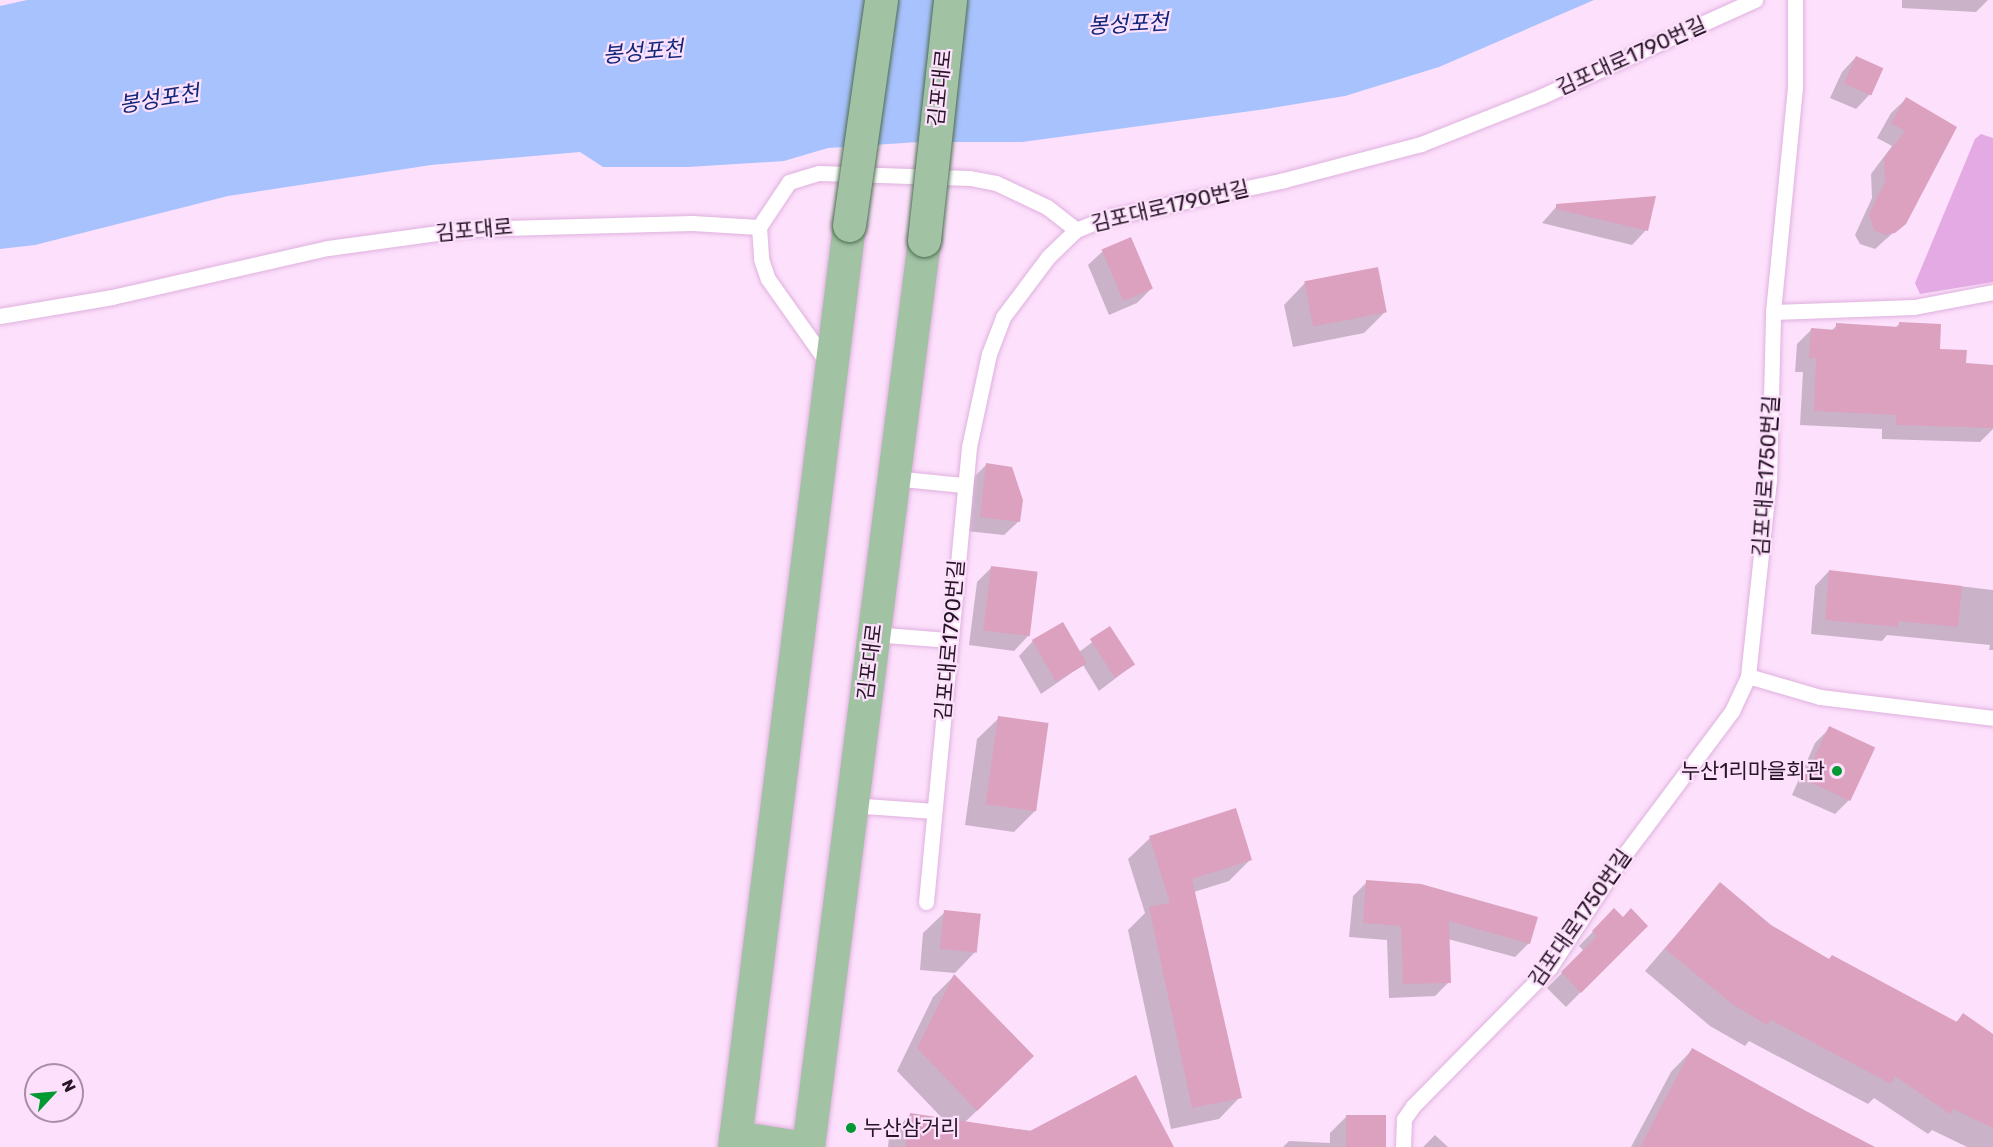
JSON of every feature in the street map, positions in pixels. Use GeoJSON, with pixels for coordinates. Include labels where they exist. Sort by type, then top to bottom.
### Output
{"type":"FeatureCollection","features":[{"type":"Feature","properties":{"kind":"main road"},"geometry":{"type":"LineString","coordinates":[[799,1147],[735,1142],[849,225],[881,0]]}},
{"type":"Feature","properties":{"kind":"main road","name":"김포대로"},"geometry":{"type":"LineString","coordinates":[[808,1147],[924,240],[950,0]]}},
{"type":"Feature","properties":{"kind":"lane","name":"김포대로1790번길"},"geometry":{"type":"LineString","coordinates":[[926,902],[963,485],[989,354],[1003,317],[1023,287],[1076,230],[1109,217],[1284,180],[1421,144],[1542,96],[1755,0]]}},
{"type":"Feature","properties":{"kind":"lane","name":"김포대로1750번길"},"geometry":{"type":"LineString","coordinates":[[1403,1147],[1404,1119],[1413,1106],[1550,967],[1616,866],[1732,711],[1748,676],[1769,480],[1773,312],[1795,86],[1795,0]]}},
{"type":"Feature","properties":{"kind":"lane"},"geometry":{"type":"LineString","coordinates":[[831,368],[768,279],[761,259],[759,226],[789,182],[819,173],[970,177],[1023,193],[1076,230]]}},
{"type":"Feature","properties":{"kind":"lane","name":"김포대로"},"geometry":{"type":"LineString","coordinates":[[0,316],[112,297],[328,248],[466,229],[692,223],[759,226]]}},
{"type":"Feature","properties":{"kind":"lane"},"geometry":{"type":"LineString","coordinates":[[1773,312],[1914,307],[1993,292]]}},
{"type":"Feature","properties":{"kind":"lane"},"geometry":{"type":"LineString","coordinates":[[893,478],[963,485]]}},
{"type":"Feature","properties":{"kind":"lane"},"geometry":{"type":"LineString","coordinates":[[873,634],[950,640]]}},
{"type":"Feature","properties":{"kind":"lane"},"geometry":{"type":"LineString","coordinates":[[1748,676],[1820,697],[1993,718]]}},
{"type":"Feature","properties":{"kind":"lane"},"geometry":{"type":"LineString","coordinates":[[851,805],[934,811]]}},
{"type":"Feature","properties":{"kind":"shaded area"},"geometry":{"type":"Polygon","coordinates":[[[1981,134],[1993,138],[1993,282],[1920,294],[1915,283],[1975,139],[1981,134]]]}},
{"type":"Feature","properties":{"kind":"water","name":"봉성포천"},"geometry":{"type":"Polygon","coordinates":[[[27,0],[1594,0],[1439,67],[1345,96],[1266,109],[1022,142],[919,142],[828,148],[784,161],[688,167],[603,167],[580,152],[431,165],[228,196],[35,245],[0,249],[0,6],[27,0]]]}},
{"type":"Feature","properties":{"kind":"building"},"geometry":{"type":"Polygon","coordinates":[[[1856,56],[1883,68],[1871,96],[1844,83],[1856,56]]]}},
{"type":"Feature","properties":{"kind":"building"},"geometry":{"type":"Polygon","coordinates":[[[1906,97],[1957,127],[1906,224],[1895,233],[1885,235],[1874,230],[1869,214],[1885,182],[1884,158],[1905,131],[1891,123],[1906,97]]]}},
{"type":"Feature","properties":{"kind":"building"},"geometry":{"type":"Polygon","coordinates":[[[1656,196],[1648,231],[1556,209],[1556,204],[1656,196]]]}},
{"type":"Feature","properties":{"kind":"building"},"geometry":{"type":"Polygon","coordinates":[[[1131,237],[1153,289],[1123,301],[1102,250],[1131,237]]]}},
{"type":"Feature","properties":{"kind":"building"},"geometry":{"type":"Polygon","coordinates":[[[1378,267],[1387,312],[1313,326],[1304,281],[1378,267]]]}},
{"type":"Feature","properties":{"kind":"building"},"geometry":{"type":"Polygon","coordinates":[[[1899,322],[1941,324],[1940,349],[1967,350],[1966,363],[1993,365],[1993,428],[1896,425],[1896,415],[1814,411],[1816,358],[1809,358],[1811,328],[1836,330],[1836,323],[1899,327],[1899,322]]]}},
{"type":"Feature","properties":{"kind":"building"},"geometry":{"type":"Polygon","coordinates":[[[986,463],[1012,467],[1023,500],[1020,522],[980,517],[986,463]]]}},
{"type":"Feature","properties":{"kind":"building"},"geometry":{"type":"Polygon","coordinates":[[[991,566],[1038,572],[1030,636],[983,631],[991,566]]]}},
{"type":"Feature","properties":{"kind":"building"},"geometry":{"type":"Polygon","coordinates":[[[1829,570],[1962,586],[1958,627],[1898,621],[1898,627],[1825,620],[1829,570]]]}},
{"type":"Feature","properties":{"kind":"building"},"geometry":{"type":"Polygon","coordinates":[[[1063,622],[1087,664],[1056,682],[1032,640],[1063,622]]]}},
{"type":"Feature","properties":{"kind":"building"},"geometry":{"type":"Polygon","coordinates":[[[1110,626],[1135,665],[1115,678],[1090,639],[1110,626]]]}},
{"type":"Feature","properties":{"kind":"building"},"geometry":{"type":"Polygon","coordinates":[[[998,716],[1049,723],[1036,811],[986,804],[998,716]]]}},
{"type":"Feature","properties":{"kind":"building","name":"누산1리마을회관"},"geometry":{"type":"Polygon","coordinates":[[[1829,726],[1875,748],[1850,801],[1804,779],[1829,726]]]}},
{"type":"Feature","properties":{"kind":"building"},"geometry":{"type":"Polygon","coordinates":[[[1236,808],[1252,860],[1192,879],[1242,1098],[1192,1108],[1149,907],[1170,903],[1149,836],[1236,808]]]}},
{"type":"Feature","properties":{"kind":"building"},"geometry":{"type":"Polygon","coordinates":[[[1366,880],[1421,884],[1538,917],[1530,944],[1449,921],[1451,983],[1403,984],[1401,926],[1363,923],[1366,880]]]}},
{"type":"Feature","properties":{"kind":"building"},"geometry":{"type":"Polygon","coordinates":[[[1720,882],[1771,925],[1829,959],[1832,955],[1957,1022],[1963,1013],[1993,1034],[1993,1128],[1953,1109],[1950,1114],[1895,1076],[1891,1084],[1771,1020],[1767,1025],[1732,1004],[1665,949],[1720,882]]]}},
{"type":"Feature","properties":{"kind":"building"},"geometry":{"type":"Polygon","coordinates":[[[1614,908],[1623,917],[1631,908],[1648,926],[1581,993],[1561,972],[1597,936],[1592,931],[1614,908]]]}},
{"type":"Feature","properties":{"kind":"building"},"geometry":{"type":"Polygon","coordinates":[[[944,910],[981,914],[977,953],[940,949],[944,910]]]}},
{"type":"Feature","properties":{"kind":"building"},"geometry":{"type":"Polygon","coordinates":[[[954,974],[1034,1056],[977,1111],[917,1048],[954,974]]]}},
{"type":"Feature","properties":{"kind":"building"},"geometry":{"type":"Polygon","coordinates":[[[1692,1048],[1806,1111],[1875,1147],[1640,1147],[1692,1048]]]}},
{"type":"Feature","properties":{"kind":"building"},"geometry":{"type":"Polygon","coordinates":[[[1136,1075],[1174,1147],[905,1147],[910,1113],[1030,1131],[1136,1075]]]}},
{"type":"Feature","properties":{"kind":"building"},"geometry":{"type":"Polygon","coordinates":[[[1346,1115],[1386,1115],[1386,1147],[1346,1147],[1346,1115]]]}},
{"type":"Feature","properties":{"kind":"place","name":"누산1리마을회관"},"geometry":{"type":"Point","coordinates":[1837,771]}},
{"type":"Feature","properties":{"kind":"place","name":"누산삼거리"},"geometry":{"type":"Point","coordinates":[851,1128]}}]}
